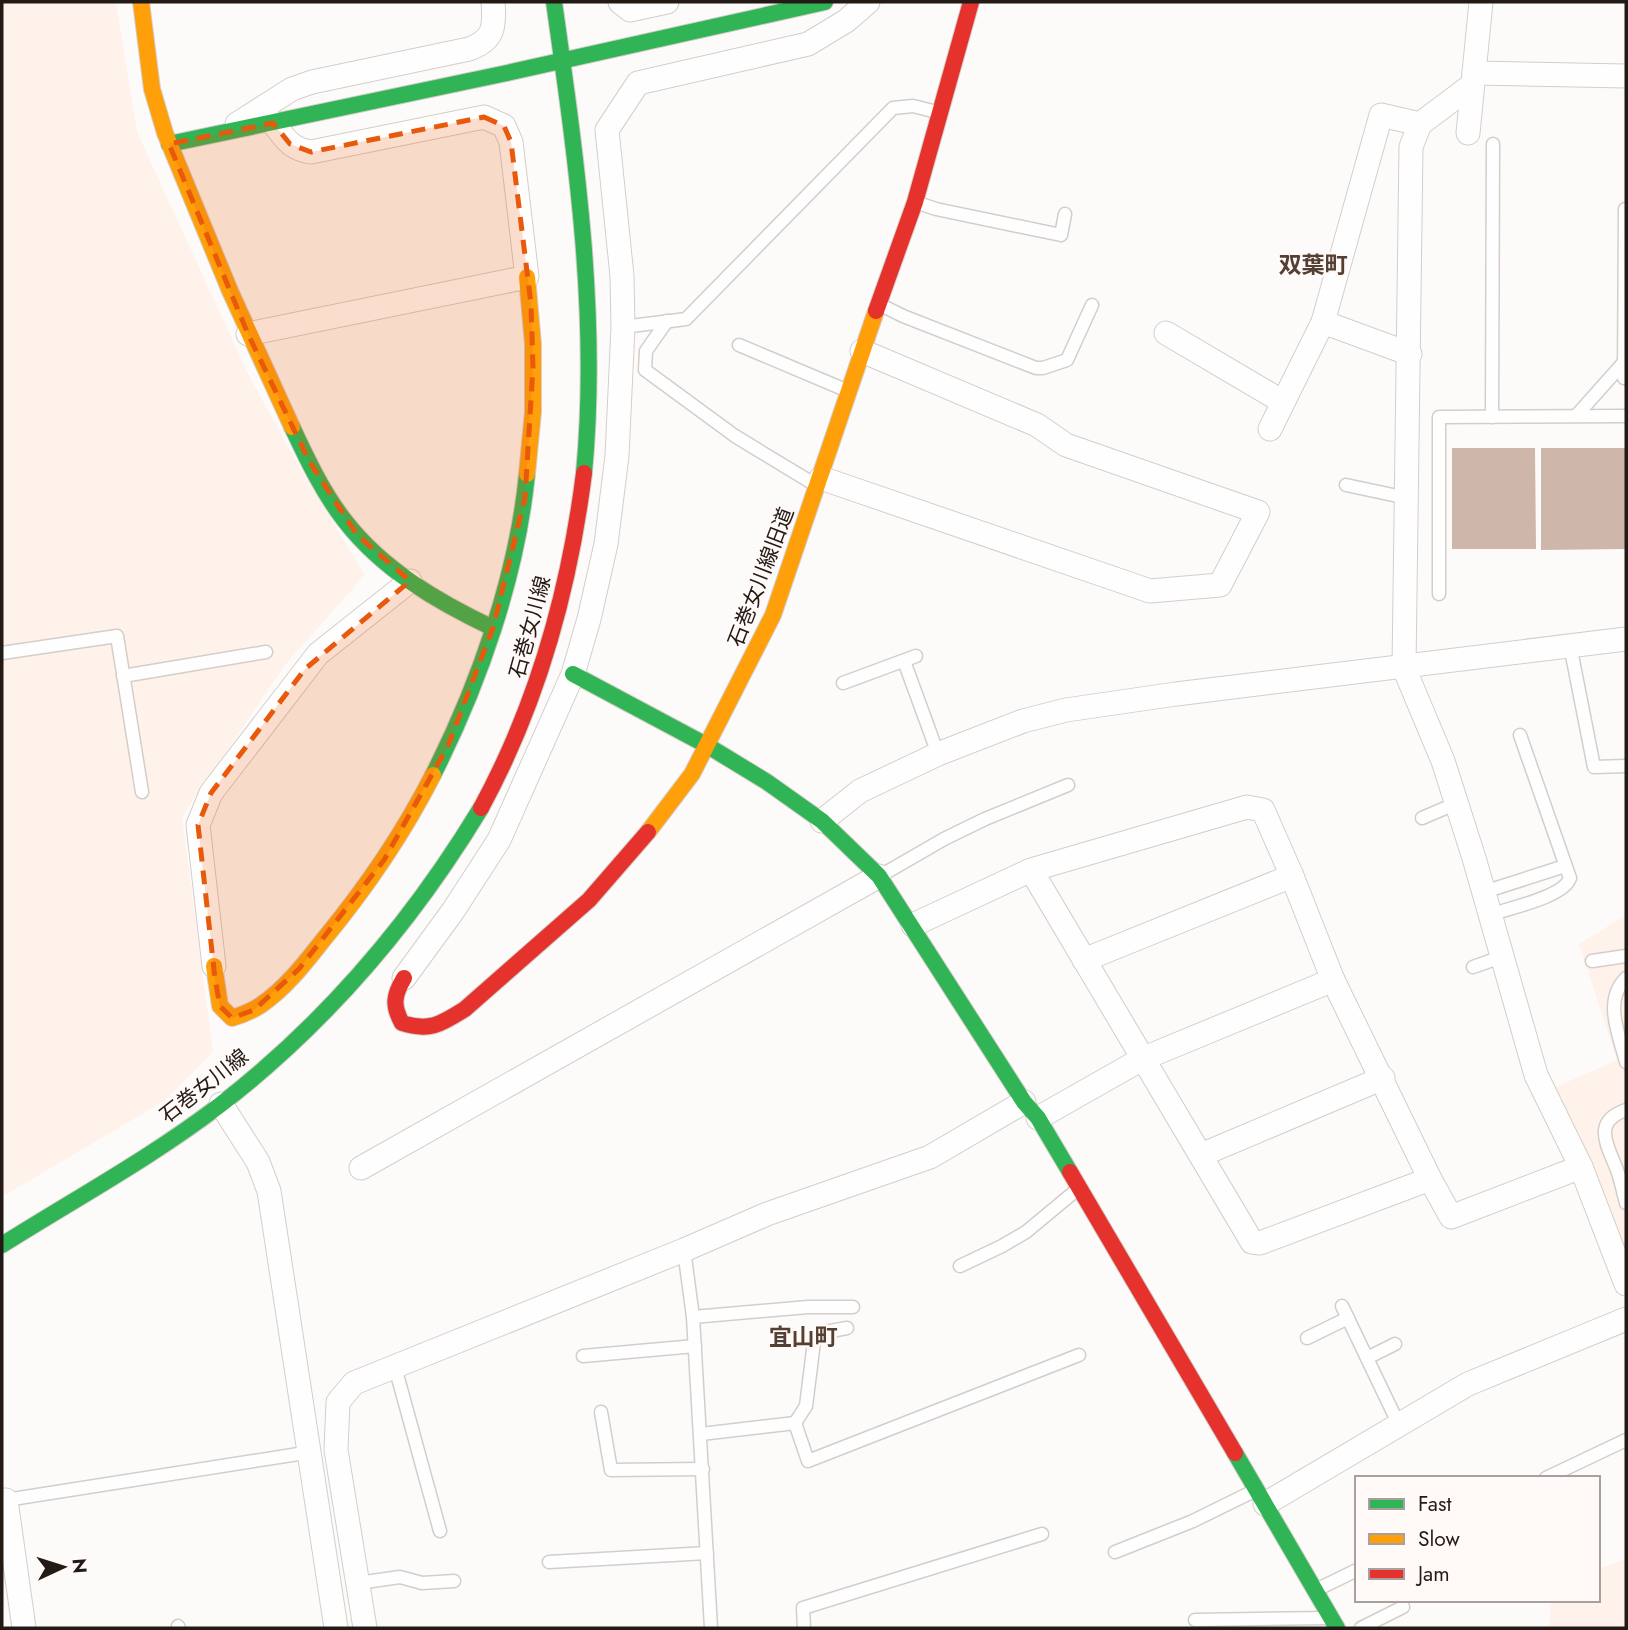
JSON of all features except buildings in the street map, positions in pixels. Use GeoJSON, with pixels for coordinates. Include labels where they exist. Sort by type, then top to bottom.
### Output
{"type":"FeatureCollection","features":[{"type":"Feature","properties":{"kind":"street"},"geometry":{"type":"LineString","coordinates":[[141,2],[155,100],[170,144],[248,334],[331,500],[357,536],[410,581],[465,615],[493,628]]}},
{"type":"Feature","properties":{"kind":"street"},"geometry":{"type":"LineString","coordinates":[[223,133],[292,89],[312,82],[483,44],[495,24],[493,2]]}},
{"type":"Feature","properties":{"kind":"street","name":"石巻女川線"},"geometry":{"type":"LineString","coordinates":[[2,1245],[122,1171],[221,1104],[316,1020],[368,968],[415,910],[460,843],[502,767],[535,691],[556,623],[579,519],[588,430],[586,269],[554,2]]}},
{"type":"Feature","properties":{"kind":"street"},"geometry":{"type":"LineString","coordinates":[[620,2],[630,10],[667,2]]}},
{"type":"Feature","properties":{"kind":"street"},"geometry":{"type":"LineString","coordinates":[[719,2],[722,25]]}},
{"type":"Feature","properties":{"kind":"street"},"geometry":{"type":"LineString","coordinates":[[170,144],[562,61],[821,2]]}},
{"type":"Feature","properties":{"kind":"street"},"geometry":{"type":"LineString","coordinates":[[404,978],[499,840],[573,674],[589,620],[606,544],[617,456],[623,327],[622,276],[607,130],[638,83],[808,44],[846,21],[868,2]]}},
{"type":"Feature","properties":{"kind":"street","name":"石巻女川線旧道"},"geometry":{"type":"LineString","coordinates":[[404,978],[394,995],[394,1009],[402,1023],[429,1028],[465,1009],[589,900],[692,774],[774,615],[915,202],[971,2]]}},
{"type":"Feature","properties":{"kind":"street"},"geometry":{"type":"LineString","coordinates":[[1468,133],[1481,2]]}},
{"type":"Feature","properties":{"kind":"street"},"geometry":{"type":"LineString","coordinates":[[1626,76],[1473,79],[1420,124],[1411,147],[1404,668],[1443,761],[1457,803],[1536,1075],[1580,1167],[1626,1284]]}},
{"type":"Feature","properties":{"kind":"street"},"geometry":{"type":"LineString","coordinates":[[1270,429],[1323,322],[1381,115],[1420,124]]}},
{"type":"Feature","properties":{"kind":"street"},"geometry":{"type":"LineString","coordinates":[[273,123],[290,144],[299,150],[311,152],[484,117],[504,126],[511,142],[531,304],[531,445],[525,498],[493,628],[480,669],[448,746],[417,807],[384,860],[299,969],[254,1010],[232,1018],[220,1006],[198,825],[211,793],[318,654],[410,581]]}},
{"type":"Feature","properties":{"kind":"street"},"geometry":{"type":"LineString","coordinates":[[248,334],[527,277]]}},
{"type":"Feature","properties":{"kind":"street"},"geometry":{"type":"LineString","coordinates":[[1323,322],[1410,354]]}},
{"type":"Feature","properties":{"kind":"street"},"geometry":{"type":"LineString","coordinates":[[1166,333],[1283,402]]}},
{"type":"Feature","properties":{"kind":"street"},"geometry":{"type":"LineString","coordinates":[[819,482],[1150,591],[1220,585],[1258,512],[1066,445],[1037,425],[862,351]]}},
{"type":"Feature","properties":{"kind":"street"},"geometry":{"type":"LineString","coordinates":[[822,821],[860,791],[938,754],[1023,720],[1066,710],[1626,639]]}},
{"type":"Feature","properties":{"kind":"street"},"geometry":{"type":"LineString","coordinates":[[573,674],[708,746],[767,782],[822,821],[879,876],[1079,1187],[1334,1623]]}},
{"type":"Feature","properties":{"kind":"street"},"geometry":{"type":"LineString","coordinates":[[913,925],[1031,870],[1247,807],[1263,810],[1333,980],[1451,1217],[1580,1167]]}},
{"type":"Feature","properties":{"kind":"street"},"geometry":{"type":"LineString","coordinates":[[1031,870],[1252,1242],[1260,1243],[1430,1179]]}},
{"type":"Feature","properties":{"kind":"street"},"geometry":{"type":"LineString","coordinates":[[361,1168],[879,876]]}},
{"type":"Feature","properties":{"kind":"street"},"geometry":{"type":"LineString","coordinates":[[1084,960],[1292,876]]}},
{"type":"Feature","properties":{"kind":"street"},"geometry":{"type":"LineString","coordinates":[[365,1628],[336,1450],[338,1402],[354,1383],[684,1250],[766,1214],[930,1157],[1142,1059],[1333,980]]}},
{"type":"Feature","properties":{"kind":"street"},"geometry":{"type":"LineString","coordinates":[[1200,1155],[1383,1078]]}},
{"type":"Feature","properties":{"kind":"street"},"geometry":{"type":"LineString","coordinates":[[221,1104],[258,1163],[269,1191],[336,1628]]}},
{"type":"Feature","properties":{"kind":"street"},"geometry":{"type":"LineString","coordinates":[[1261,1497],[1399,1425],[1468,1384],[1626,1319]]}},
{"type":"Feature","properties":{"kind":"street"},"geometry":{"type":"LineString","coordinates":[[311,1452],[336,1450]]}},
{"type":"Feature","properties":{"kind":"street"},"geometry":{"type":"LineString","coordinates":[[6,1500],[24,1628]]}},
{"type":"Feature","properties":{"kind":"lane"},"geometry":{"type":"LineString","coordinates":[[623,327],[686,319],[893,108],[914,106],[941,113]]}},
{"type":"Feature","properties":{"kind":"lane"},"geometry":{"type":"LineString","coordinates":[[1492,417],[1493,144]]}},
{"type":"Feature","properties":{"kind":"lane"},"geometry":{"type":"LineString","coordinates":[[915,202],[936,209],[1061,234],[1065,214]]}},
{"type":"Feature","properties":{"kind":"lane"},"geometry":{"type":"LineString","coordinates":[[1625,209],[1626,377]]}},
{"type":"Feature","properties":{"kind":"lane"},"geometry":{"type":"LineString","coordinates":[[878,304],[1036,368],[1067,360],[1092,305]]}},
{"type":"Feature","properties":{"kind":"lane"},"geometry":{"type":"LineString","coordinates":[[667,321],[646,351],[645,370],[735,436],[819,482]]}},
{"type":"Feature","properties":{"kind":"lane"},"geometry":{"type":"LineString","coordinates":[[739,345],[849,391]]}},
{"type":"Feature","properties":{"kind":"lane"},"geometry":{"type":"LineString","coordinates":[[1576,416],[1625,361]]}},
{"type":"Feature","properties":{"kind":"lane"},"geometry":{"type":"LineString","coordinates":[[1439,594],[1439,417],[1626,416]]}},
{"type":"Feature","properties":{"kind":"lane"},"geometry":{"type":"LineString","coordinates":[[1346,485],[1407,498]]}},
{"type":"Feature","properties":{"kind":"lane"},"geometry":{"type":"LineString","coordinates":[[2,653],[117,636],[142,792]]}},
{"type":"Feature","properties":{"kind":"lane"},"geometry":{"type":"LineString","coordinates":[[1570,645],[1594,767],[1626,766]]}},
{"type":"Feature","properties":{"kind":"lane"},"geometry":{"type":"LineString","coordinates":[[123,676],[267,652]]}},
{"type":"Feature","properties":{"kind":"lane"},"geometry":{"type":"LineString","coordinates":[[844,683],[910,659],[938,754]]}},
{"type":"Feature","properties":{"kind":"lane"},"geometry":{"type":"LineString","coordinates":[[1487,904],[1557,893],[1568,886],[1570,878],[1520,735]]}},
{"type":"Feature","properties":{"kind":"lane"},"geometry":{"type":"LineString","coordinates":[[879,876],[985,819],[1068,785]]}},
{"type":"Feature","properties":{"kind":"lane"},"geometry":{"type":"LineString","coordinates":[[1422,818],[1457,803]]}},
{"type":"Feature","properties":{"kind":"lane"},"geometry":{"type":"LineString","coordinates":[[1487,904],[1565,866]]}},
{"type":"Feature","properties":{"kind":"lane"},"geometry":{"type":"LineString","coordinates":[[1592,961],[1626,956]]}},
{"type":"Feature","properties":{"kind":"lane"},"geometry":{"type":"LineString","coordinates":[[1473,967],[1501,957]]}},
{"type":"Feature","properties":{"kind":"lane"},"geometry":{"type":"LineString","coordinates":[[1626,978],[1614,995],[1614,1018],[1626,1062]]}},
{"type":"Feature","properties":{"kind":"lane"},"geometry":{"type":"LineString","coordinates":[[1626,1110],[1610,1120],[1603,1132],[1626,1203]]}},
{"type":"Feature","properties":{"kind":"lane"},"geometry":{"type":"LineString","coordinates":[[960,1266],[1026,1232],[1079,1187]]}},
{"type":"Feature","properties":{"kind":"lane"},"geometry":{"type":"LineString","coordinates":[[684,1250],[693,1317],[711,1628]]}},
{"type":"Feature","properties":{"kind":"lane"},"geometry":{"type":"LineString","coordinates":[[693,1317],[808,1307],[853,1307]]}},
{"type":"Feature","properties":{"kind":"lane"},"geometry":{"type":"LineString","coordinates":[[1307,1338],[1345,1312],[1399,1425]]}},
{"type":"Feature","properties":{"kind":"lane"},"geometry":{"type":"LineString","coordinates":[[847,1328],[825,1332],[814,1342],[806,1406],[796,1423],[808,1461],[1079,1355]]}},
{"type":"Feature","properties":{"kind":"lane"},"geometry":{"type":"LineString","coordinates":[[1367,1358],[1395,1344]]}},
{"type":"Feature","properties":{"kind":"lane"},"geometry":{"type":"LineString","coordinates":[[583,1356],[695,1346]]}},
{"type":"Feature","properties":{"kind":"lane"},"geometry":{"type":"LineString","coordinates":[[395,1367],[440,1531]]}},
{"type":"Feature","properties":{"kind":"lane"},"geometry":{"type":"LineString","coordinates":[[601,1412],[611,1471],[703,1469]]}},
{"type":"Feature","properties":{"kind":"lane"},"geometry":{"type":"LineString","coordinates":[[701,1434],[796,1423]]}},
{"type":"Feature","properties":{"kind":"lane"},"geometry":{"type":"LineString","coordinates":[[1550,1476],[1626,1440]]}},
{"type":"Feature","properties":{"kind":"lane"},"geometry":{"type":"LineString","coordinates":[[6,1500],[311,1452]]}},
{"type":"Feature","properties":{"kind":"lane"},"geometry":{"type":"LineString","coordinates":[[1115,1552],[1261,1497]]}},
{"type":"Feature","properties":{"kind":"lane"},"geometry":{"type":"LineString","coordinates":[[804,1628],[803,1608],[1042,1534]]}},
{"type":"Feature","properties":{"kind":"lane"},"geometry":{"type":"LineString","coordinates":[[549,1562],[707,1553]]}},
{"type":"Feature","properties":{"kind":"lane"},"geometry":{"type":"LineString","coordinates":[[1316,1590],[1355,1571]]}},
{"type":"Feature","properties":{"kind":"lane"},"geometry":{"type":"LineString","coordinates":[[358,1583],[400,1577],[422,1583],[454,1581]]}},
{"type":"Feature","properties":{"kind":"lane"},"geometry":{"type":"LineString","coordinates":[[1361,1628],[1403,1607]]}},
{"type":"Feature","properties":{"kind":"lane"},"geometry":{"type":"LineString","coordinates":[[1195,1620],[1334,1623]]}},
{"type":"Feature","properties":{"kind":"highlighted area"},"geometry":{"type":"Polygon","coordinates":[[[484,117],[504,126],[511,142],[531,304],[533,367],[525,498],[493,628],[448,746],[384,860],[299,969],[254,1010],[232,1018],[220,1006],[215,979],[198,825],[211,793],[305,669],[410,581],[357,535],[309,461],[248,334],[169,144],[273,123],[290,144],[311,152],[484,117]]]}},
{"type":"Feature","properties":{"kind":"shaded area"},"geometry":{"type":"Polygon","coordinates":[[[2,2],[116,2],[137,132],[251,380],[365,575],[285,665],[182,817],[213,1052],[164,1101],[2,1197],[2,2]]]}},
{"type":"Feature","properties":{"kind":"shaded area"},"geometry":{"type":"Polygon","coordinates":[[[1452,448],[1535,448],[1536,549],[1452,549],[1452,448]]]}},
{"type":"Feature","properties":{"kind":"shaded area"},"geometry":{"type":"Polygon","coordinates":[[[1541,448],[1625,448],[1626,549],[1541,550],[1541,448]]]}},
{"type":"Feature","properties":{"kind":"shaded area"},"geometry":{"type":"Polygon","coordinates":[[[1626,915],[1626,1260],[1556,1087],[1617,1060],[1579,944],[1626,915]]]}},
{"type":"Feature","properties":{"kind":"shaded area"},"geometry":{"type":"Polygon","coordinates":[[[1626,1559],[1626,1628],[1549,1628],[1551,1602],[1600,1602],[1600,1568],[1626,1559]]]}},
{"type":"Feature","properties":{"kind":"traffic: fast"},"geometry":{"type":"LineString","coordinates":[[554,2],[577,178],[587,296],[589,355],[584,473]]}},
{"type":"Feature","properties":{"kind":"traffic: fast"},"geometry":{"type":"LineString","coordinates":[[169,144],[507,73],[825,2]]}},
{"type":"Feature","properties":{"kind":"traffic: fast"},"geometry":{"type":"LineString","coordinates":[[292,427],[330,499],[360,539],[394,570],[432,596],[493,628]]}},
{"type":"Feature","properties":{"kind":"traffic: fast"},"geometry":{"type":"LineString","coordinates":[[433,775],[466,704],[494,629],[515,551],[527,474]]}},
{"type":"Feature","properties":{"kind":"traffic: fast"},"geometry":{"type":"LineString","coordinates":[[573,674],[708,746],[767,782],[822,821],[879,876],[1024,1102],[1038,1118],[1070,1172]]}},
{"type":"Feature","properties":{"kind":"traffic: fast"},"geometry":{"type":"LineString","coordinates":[[2,1245],[194,1124],[296,1040],[331,1005],[396,930],[426,891],[481,808]]}},
{"type":"Feature","properties":{"kind":"traffic: fast"},"geometry":{"type":"LineString","coordinates":[[1235,1453],[1337,1628]]}},
{"type":"Feature","properties":{"kind":"traffic: slow"},"geometry":{"type":"LineString","coordinates":[[141,2],[152,89],[165,133],[230,291],[292,427]]}},
{"type":"Feature","properties":{"kind":"traffic: slow"},"geometry":{"type":"LineString","coordinates":[[527,277],[533,344],[533,412],[527,474]]}},
{"type":"Feature","properties":{"kind":"traffic: slow"},"geometry":{"type":"LineString","coordinates":[[648,832],[692,774],[773,615],[876,311]]}},
{"type":"Feature","properties":{"kind":"traffic: slow"},"geometry":{"type":"LineString","coordinates":[[214,966],[220,1006],[232,1018],[258,1007],[279,991],[310,957],[369,880],[433,775]]}},
{"type":"Feature","properties":{"kind":"traffic: jam"},"geometry":{"type":"LineString","coordinates":[[876,311],[915,202],[971,2]]}},
{"type":"Feature","properties":{"kind":"traffic: jam"},"geometry":{"type":"LineString","coordinates":[[481,808],[519,728],[548,646],[570,561],[584,473]]}},
{"type":"Feature","properties":{"kind":"traffic: jam"},"geometry":{"type":"LineString","coordinates":[[404,978],[396,1000],[402,1023],[420,1027],[435,1025],[457,1014],[589,900],[648,832]]}},
{"type":"Feature","properties":{"kind":"traffic: jam"},"geometry":{"type":"LineString","coordinates":[[1070,1172],[1235,1453]]}},
{"type":"Feature","properties":{"kind":"district","name":"双葉町"},"geometry":{"type":"Point","coordinates":[1313,265]}},
{"type":"Feature","properties":{"kind":"district","name":"宜山町"},"geometry":{"type":"Point","coordinates":[803,1337]}}]}
